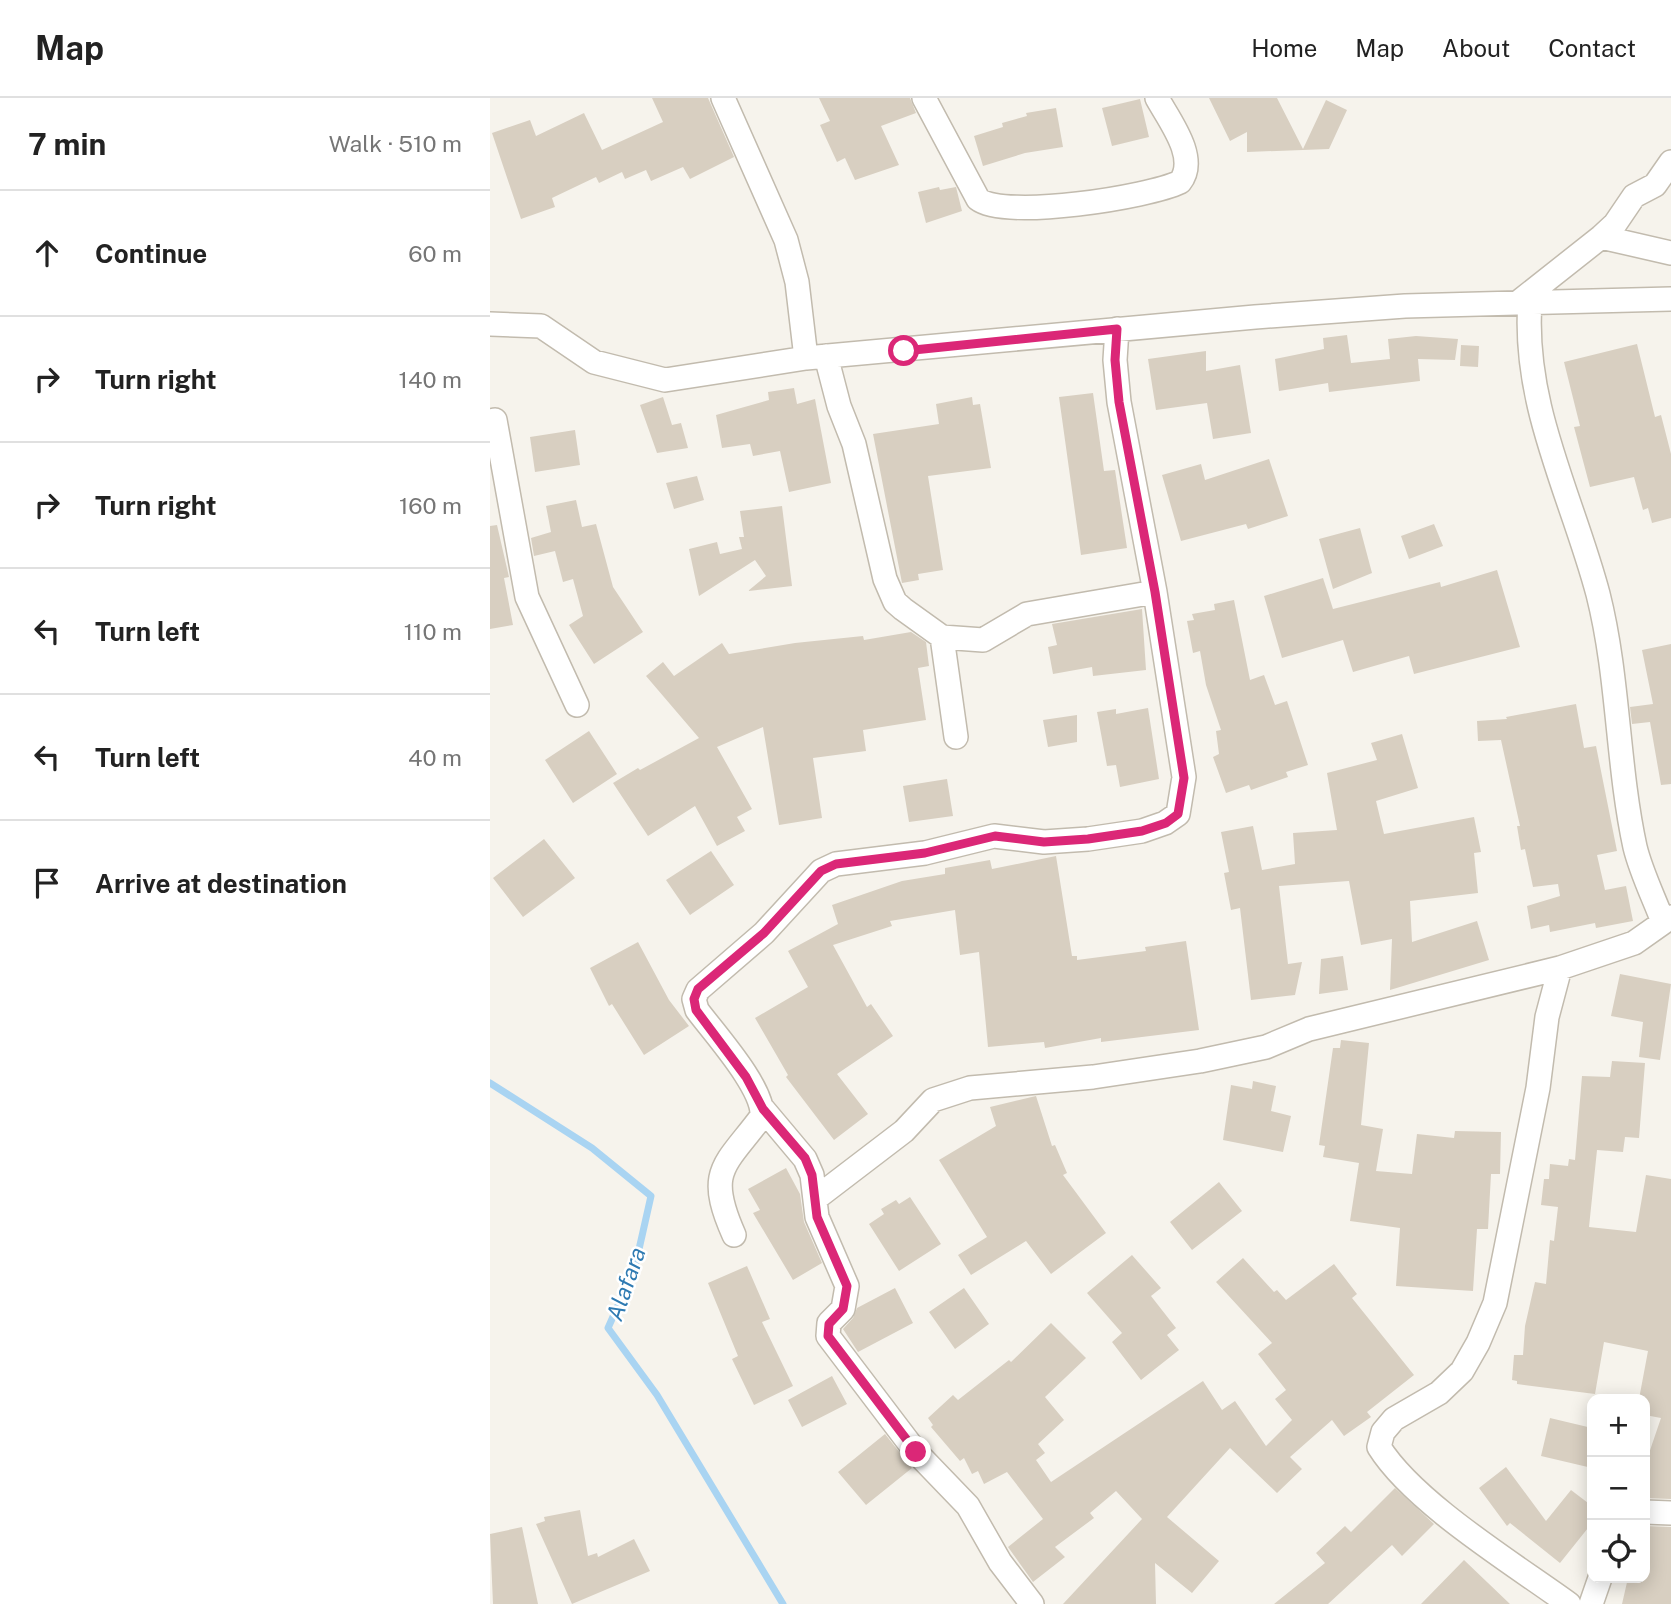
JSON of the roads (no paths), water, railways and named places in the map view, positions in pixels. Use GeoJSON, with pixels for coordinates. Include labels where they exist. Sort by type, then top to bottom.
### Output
{"type":"FeatureCollection","features":[{"type":"Feature","properties":{"kind":"street"},"geometry":{"type":"LineString","coordinates":[[723,98],[786,240],[816,357],[854,444],[889,591],[903,609],[942,637],[983,640],[1027,614],[1155,592]]}},
{"type":"Feature","properties":{"kind":"street"},"geometry":{"type":"LineString","coordinates":[[924,98],[978,200],[985,205],[1008,206],[1087,202],[1122,197],[1180,182],[1186,175],[1188,160],[1157,98]]}},
{"type":"Feature","properties":{"kind":"street"},"geometry":{"type":"LineString","coordinates":[[1525,301],[1615,224],[1634,196],[1655,185],[1671,162]]}},
{"type":"Feature","properties":{"kind":"street"},"geometry":{"type":"LineString","coordinates":[[1601,237],[1671,253]]}},
{"type":"Feature","properties":{"kind":"street"},"geometry":{"type":"LineString","coordinates":[[490,324],[541,326],[594,362],[665,380],[816,357],[1117,329],[1405,306],[1671,299]]}},
{"type":"Feature","properties":{"kind":"street"},"geometry":{"type":"LineString","coordinates":[[815,1199],[904,1131],[933,1100],[970,1088],[1093,1077],[1200,1062],[1266,1047],[1309,1029],[1560,968],[1634,943],[1667,920],[1636,849],[1611,659],[1598,594],[1555,467],[1536,393],[1525,301]]}},
{"type":"Feature","properties":{"kind":"street"},"geometry":{"type":"LineString","coordinates":[[1032,1604],[1000,1562],[968,1506],[916,1452],[828,1336],[829,1324],[843,1309],[847,1286],[817,1217],[812,1175],[805,1158],[763,1109],[746,1077],[696,1010],[694,999],[698,989],[764,933],[821,871],[836,864],[925,853],[995,836],[1044,842],[1142,831],[1166,823],[1178,814],[1184,778],[1155,592],[1119,402],[1115,360],[1117,329]]}},
{"type":"Feature","properties":{"kind":"street"},"geometry":{"type":"LineString","coordinates":[[490,421],[495,420],[527,597],[577,705]]}},
{"type":"Feature","properties":{"kind":"street"},"geometry":{"type":"LineString","coordinates":[[942,637],[957,737]]}},
{"type":"Feature","properties":{"kind":"street"},"geometry":{"type":"LineString","coordinates":[[1560,968],[1547,1017],[1538,1088],[1495,1303],[1462,1371],[1439,1393],[1394,1419],[1383,1432],[1380,1447],[1390,1464],[1445,1513],[1561,1601]]}},
{"type":"Feature","properties":{"kind":"street"},"geometry":{"type":"LineString","coordinates":[[734,1236],[720,1205],[719,1186],[732,1151],[762,1116],[763,1109]]}},
{"type":"Feature","properties":{"kind":"street"},"geometry":{"type":"LineString","coordinates":[[1650,1512],[1671,1513]]}},
{"type":"Feature","properties":{"kind":"street"},"geometry":{"type":"LineString","coordinates":[[1591,1604],[1598,1583]]}},
{"type":"Feature","properties":{"kind":"waterway","name":"Alafara"},"geometry":{"type":"LineString","coordinates":[[490,1083],[592,1148],[651,1196],[635,1267],[608,1328],[657,1395],[783,1604]]}}]}
